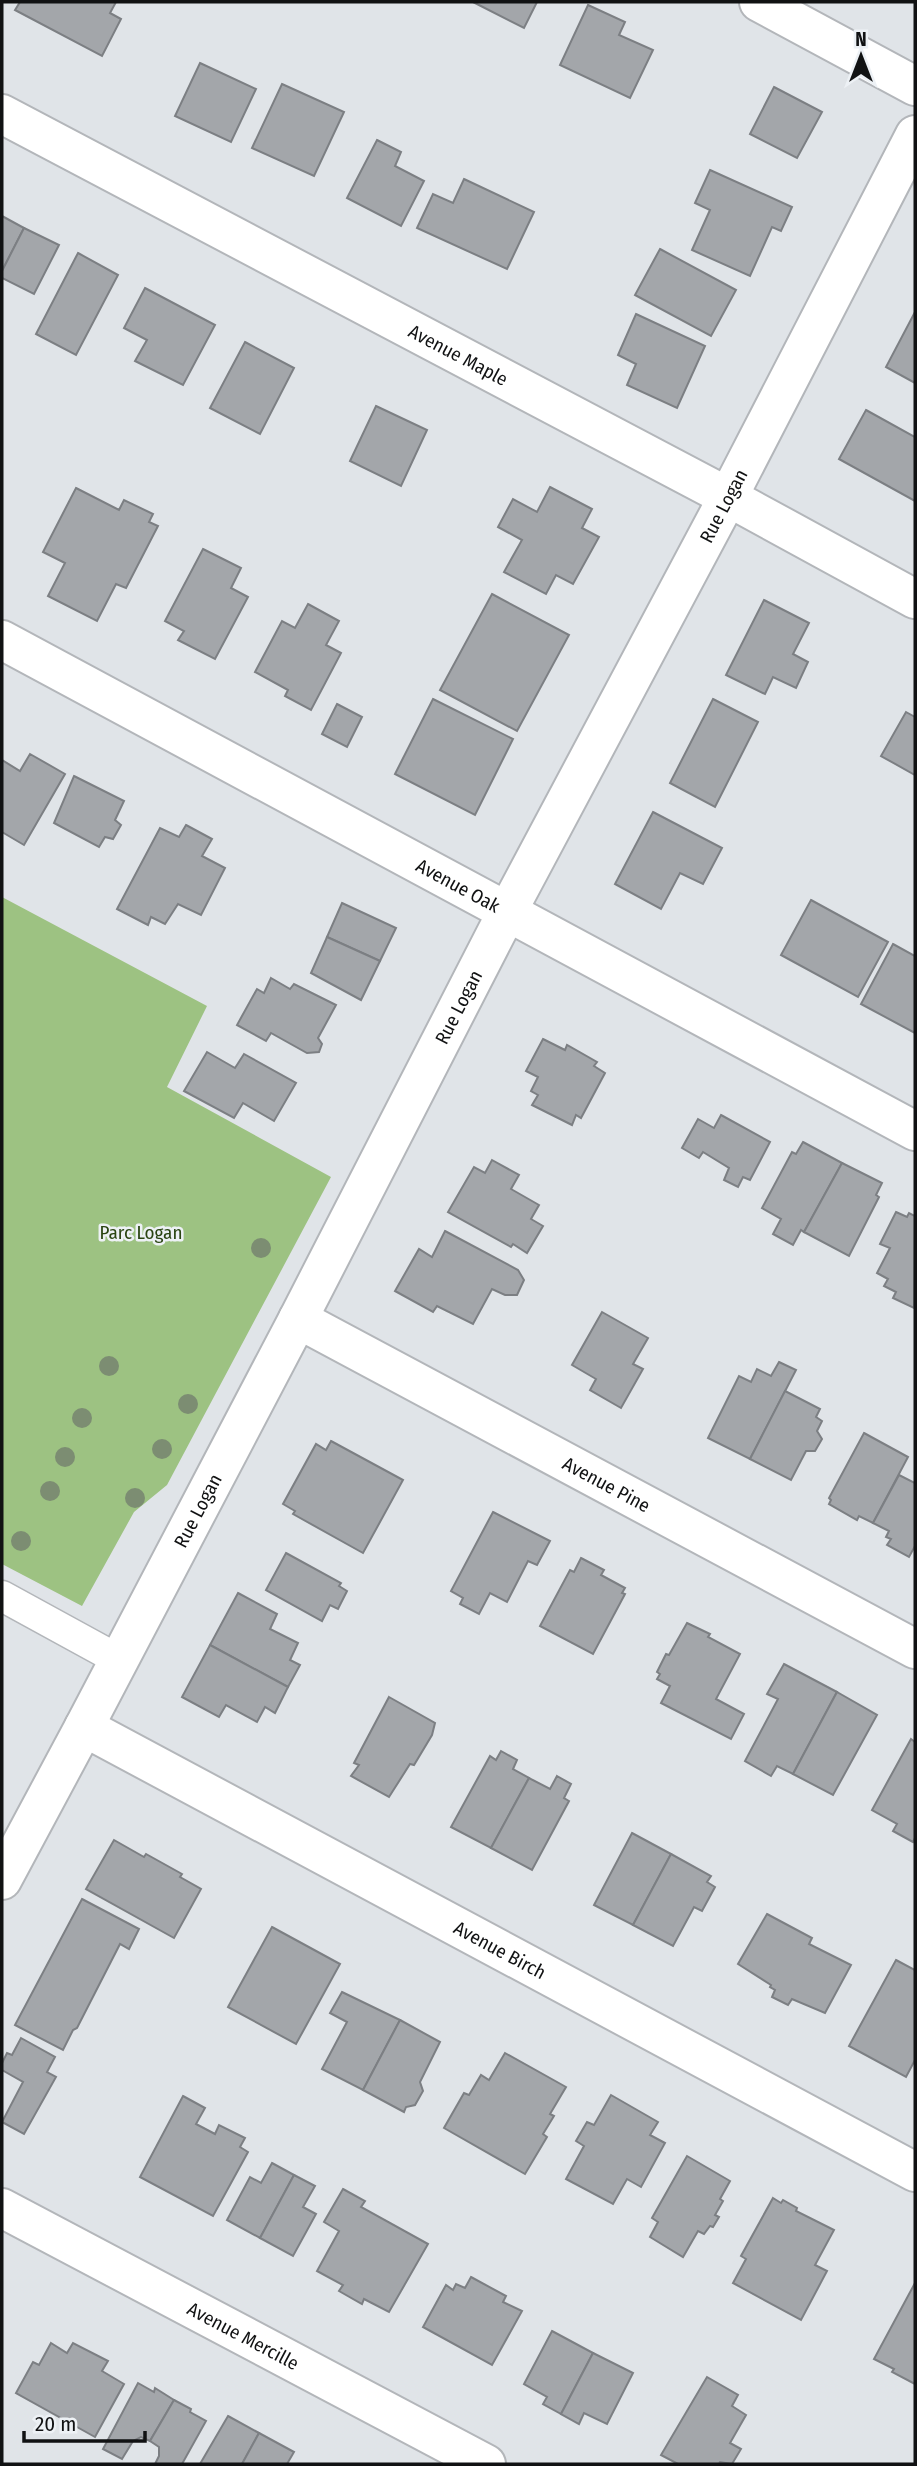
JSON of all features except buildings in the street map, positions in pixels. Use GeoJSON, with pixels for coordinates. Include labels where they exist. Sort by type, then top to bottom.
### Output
{"type":"FeatureCollection","features":[{"type":"Feature","properties":{"kind":"street"},"geometry":{"type":"LineString","coordinates":[[759,2],[915,86]]}},
{"type":"Feature","properties":{"kind":"street","name":"Avenue Maple"},"geometry":{"type":"LineString","coordinates":[[2,114],[915,599]]}},
{"type":"Feature","properties":{"kind":"street","name":"Rue Logan"},"geometry":{"type":"LineString","coordinates":[[2,1880],[298,1319],[507,912],[915,135]]}},
{"type":"Feature","properties":{"kind":"street","name":"Avenue Oak"},"geometry":{"type":"LineString","coordinates":[[2,640],[915,1130]]}},
{"type":"Feature","properties":{"kind":"street","name":"Avenue Pine"},"geometry":{"type":"LineString","coordinates":[[298,1319],[915,1649]]}},
{"type":"Feature","properties":{"kind":"street"},"geometry":{"type":"LineString","coordinates":[[2,1596],[119,1660]]}},
{"type":"Feature","properties":{"kind":"street","name":"Avenue Birch"},"geometry":{"type":"LineString","coordinates":[[84,1727],[915,2172]]}},
{"type":"Feature","properties":{"kind":"street","name":"Avenue Mercille"},"geometry":{"type":"LineString","coordinates":[[2,2208],[486,2464]]}},
{"type":"Feature","properties":{"kind":"green space","name":"Parc Logan"},"geometry":{"type":"Polygon","coordinates":[[[2,897],[207,1006],[167,1087],[331,1177],[167,1485],[134,1512],[82,1606],[2,1564],[2,897]]]}}]}
